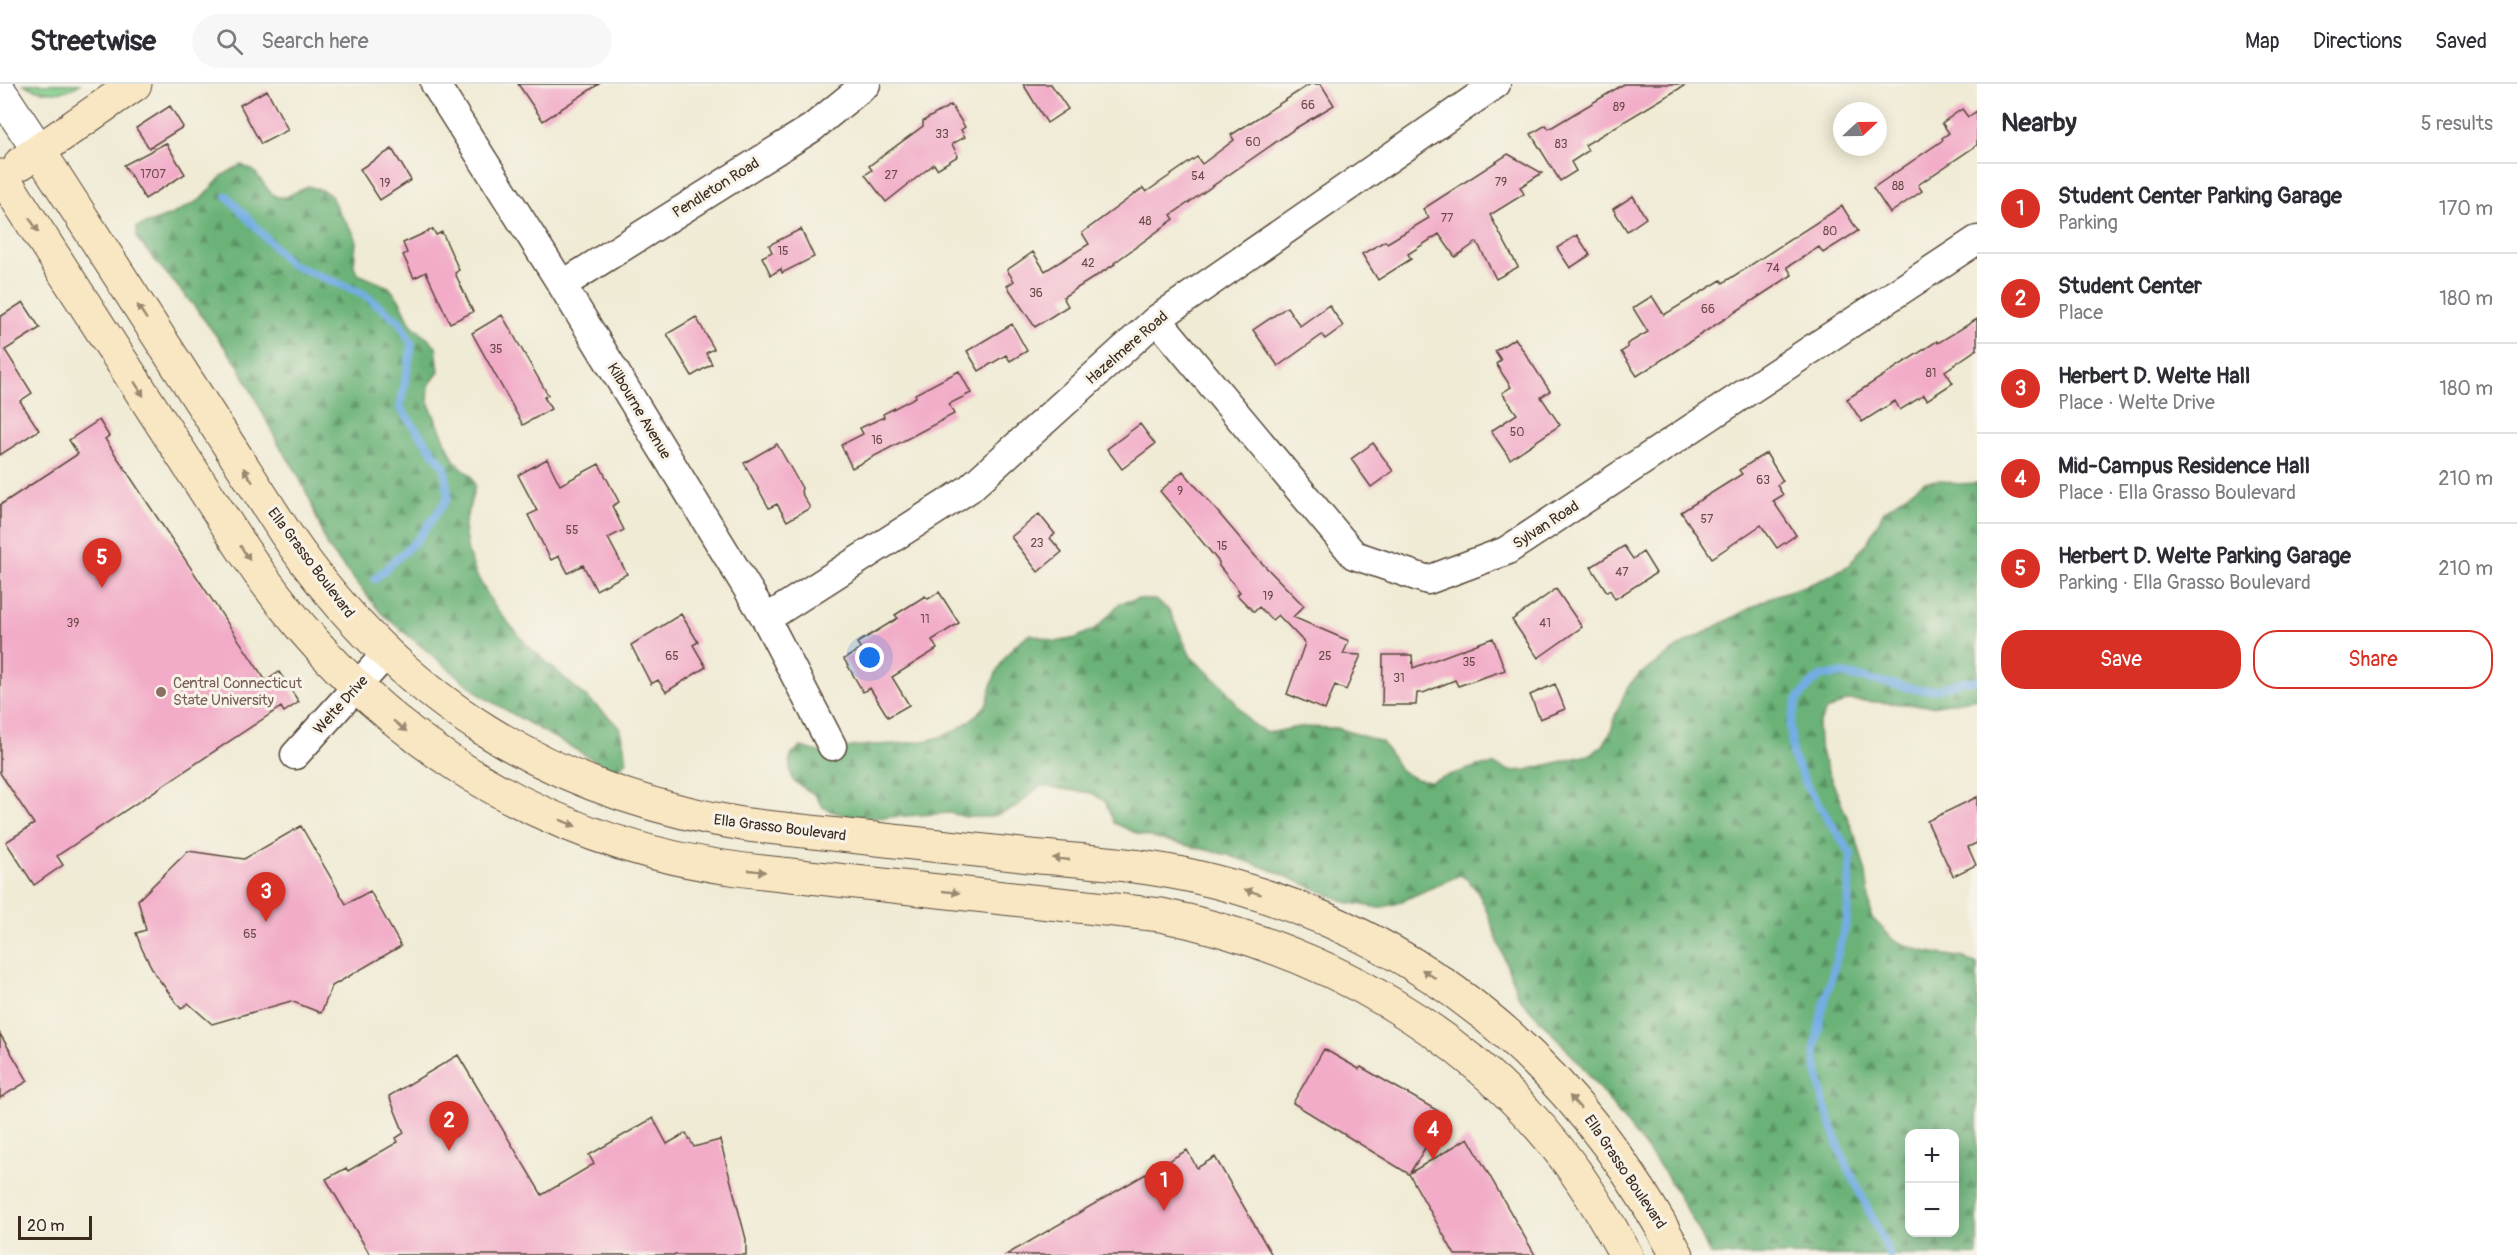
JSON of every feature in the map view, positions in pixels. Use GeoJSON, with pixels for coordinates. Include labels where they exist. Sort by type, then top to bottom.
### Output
{"type":"FeatureCollection","features":[{"type":"Feature","properties":{"kind":"main road"},"geometry":{"type":"LineString","coordinates":[[135,84],[1,175],[262,578],[298,626],[356,687],[411,735],[456,766],[513,798],[579,827],[646,850],[708,865],[1161,915],[1196,923],[1267,945],[1353,981],[1399,1007],[1440,1035],[1470,1059],[1522,1110],[1575,1171],[1626,1255]]}},
{"type":"Feature","properties":{"kind":"main road","name":"Ella Grasso Boulevard"},"geometry":{"type":"LineString","coordinates":[[39,151],[291,541],[351,617],[386,654],[438,698],[483,730],[542,763],[602,789],[656,807],[714,820],[1149,868],[1190,875],[1275,899],[1323,917],[1407,960],[1459,994],[1503,1029],[1547,1070],[1578,1105],[1614,1152],[1649,1204],[1677,1255]]}},
{"type":"Feature","properties":{"kind":"main road"},"geometry":{"type":"LineString","coordinates":[[850,881],[855,837]]}},
{"type":"Feature","properties":{"kind":"main road"},"geometry":{"type":"LineString","coordinates":[[886,885],[891,841]]}},
{"type":"Feature","properties":{"kind":"street","name":"Kilbourne Avenue"},"geometry":{"type":"LineString","coordinates":[[435,84],[562,285],[766,619],[832,746]]}},
{"type":"Feature","properties":{"kind":"street","name":"Pendleton Road"},"geometry":{"type":"LineString","coordinates":[[562,285],[812,128],[866,84]]}},
{"type":"Feature","properties":{"kind":"street","name":"Hazelmere Road"},"geometry":{"type":"LineString","coordinates":[[766,619],[969,489],[1157,320],[1496,84]]}},
{"type":"Feature","properties":{"kind":"street"},"geometry":{"type":"LineString","coordinates":[[0,92],[39,151]]}},
{"type":"Feature","properties":{"kind":"street","name":"Sylvan Road"},"geometry":{"type":"LineString","coordinates":[[1157,320],[1354,555],[1428,580],[1506,551],[1977,240]]}},
{"type":"Feature","properties":{"kind":"street","name":"Welte Drive"},"geometry":{"type":"LineString","coordinates":[[296,755],[386,654]]}},
{"type":"Feature","properties":{"kind":"green space"},"geometry":{"type":"Polygon","coordinates":[[[24,84],[80,84],[67,90],[52,92],[38,90],[24,84]]]}},
{"type":"Feature","properties":{"kind":"green space"},"geometry":{"type":"Polygon","coordinates":[[[241,165],[254,171],[270,192],[277,197],[286,197],[308,186],[331,196],[338,211],[353,232],[356,241],[354,266],[358,274],[389,287],[400,301],[411,324],[436,346],[439,372],[429,385],[428,402],[454,460],[472,477],[475,486],[464,527],[468,553],[477,576],[494,606],[529,647],[620,727],[627,761],[615,772],[483,697],[382,614],[327,546],[310,500],[296,471],[279,445],[238,365],[194,306],[137,239],[137,227],[171,215],[200,200],[223,175],[241,165]]]}},
{"type":"Feature","properties":{"kind":"green space"},"geometry":{"type":"Polygon","coordinates":[[[1940,480],[1957,484],[1977,483],[1977,698],[1931,706],[1848,700],[1826,711],[1818,726],[1823,759],[1857,841],[1866,873],[1871,917],[1895,941],[1922,951],[1964,958],[1977,965],[1977,1255],[1710,1255],[1698,1229],[1665,1173],[1581,1065],[1518,996],[1478,892],[1467,879],[1460,875],[1395,904],[1379,908],[1346,902],[1269,869],[1228,855],[1138,834],[1114,823],[1105,801],[1091,793],[1040,786],[1015,808],[991,817],[966,817],[950,813],[873,818],[847,816],[831,811],[823,807],[814,794],[793,781],[789,762],[792,754],[801,747],[829,752],[856,746],[903,744],[931,740],[957,729],[986,705],[999,668],[1012,648],[1024,638],[1031,634],[1056,642],[1076,638],[1098,627],[1120,603],[1137,599],[1155,600],[1169,610],[1191,657],[1223,686],[1249,721],[1265,732],[1298,727],[1337,728],[1382,742],[1400,770],[1415,779],[1431,781],[1478,766],[1495,765],[1510,771],[1526,770],[1588,755],[1602,747],[1611,732],[1628,686],[1639,675],[1680,646],[1771,597],[1819,581],[1848,566],[1868,541],[1884,511],[1924,482],[1940,480]]]}},
{"type":"Feature","properties":{"kind":"building"},"geometry":{"type":"Polygon","coordinates":[[[518,84],[599,84],[543,121],[518,84]]]}},
{"type":"Feature","properties":{"kind":"building"},"geometry":{"type":"Polygon","coordinates":[[[1023,84],[1051,84],[1068,109],[1047,123],[1023,84]]]}},
{"type":"Feature","properties":{"kind":"building"},"geometry":{"type":"Polygon","coordinates":[[[1310,84],[1321,84],[1334,105],[1296,128],[1171,215],[1174,219],[1115,264],[1063,297],[1068,306],[1035,327],[1007,286],[1014,281],[1007,270],[1033,252],[1045,271],[1089,244],[1082,233],[1143,188],[1146,192],[1197,157],[1202,164],[1234,140],[1231,135],[1310,84]]]}},
{"type":"Feature","properties":{"kind":"building"},"geometry":{"type":"Polygon","coordinates":[[[1624,84],[1687,84],[1585,145],[1588,151],[1571,162],[1576,171],[1560,181],[1531,134],[1546,125],[1549,129],[1624,84]]]}},
{"type":"Feature","properties":{"kind":"building"},"geometry":{"type":"Polygon","coordinates":[[[267,90],[288,130],[261,144],[240,105],[267,90]]]}},
{"type":"Feature","properties":{"kind":"building"},"geometry":{"type":"Polygon","coordinates":[[[951,105],[965,127],[961,130],[965,137],[952,144],[958,156],[937,169],[934,164],[886,202],[865,175],[872,170],[869,166],[923,126],[923,121],[951,105]]]}},
{"type":"Feature","properties":{"kind":"building"},"geometry":{"type":"Polygon","coordinates":[[[170,106],[183,127],[149,148],[136,128],[170,106]]]}},
{"type":"Feature","properties":{"kind":"building"},"geometry":{"type":"Polygon","coordinates":[[[1962,109],[1968,117],[1977,111],[1977,145],[1918,185],[1922,191],[1890,213],[1873,188],[1943,140],[1942,138],[1949,133],[1942,123],[1962,109]]]}},
{"type":"Feature","properties":{"kind":"building"},"geometry":{"type":"Polygon","coordinates":[[[166,143],[185,174],[145,199],[124,165],[166,143]]]}},
{"type":"Feature","properties":{"kind":"building"},"geometry":{"type":"Polygon","coordinates":[[[392,149],[411,180],[380,200],[360,169],[392,149]]]}},
{"type":"Feature","properties":{"kind":"building"},"geometry":{"type":"Polygon","coordinates":[[[1508,154],[1542,173],[1520,187],[1524,194],[1490,215],[1518,267],[1496,279],[1477,242],[1455,257],[1439,234],[1408,254],[1411,259],[1378,280],[1362,254],[1385,241],[1387,243],[1429,218],[1423,209],[1508,154]]]}},
{"type":"Feature","properties":{"kind":"building"},"geometry":{"type":"Polygon","coordinates":[[[1633,196],[1646,218],[1627,231],[1613,209],[1633,196]]]}},
{"type":"Feature","properties":{"kind":"building"},"geometry":{"type":"Polygon","coordinates":[[[1842,206],[1858,231],[1823,253],[1819,247],[1787,267],[1792,275],[1637,376],[1621,352],[1627,348],[1627,344],[1648,332],[1633,308],[1652,296],[1664,315],[1721,280],[1723,283],[1842,206]]]}},
{"type":"Feature","properties":{"kind":"building"},"geometry":{"type":"Polygon","coordinates":[[[433,229],[436,235],[442,232],[459,270],[455,273],[473,312],[450,323],[426,272],[414,278],[403,255],[407,253],[403,243],[433,229]]]}},
{"type":"Feature","properties":{"kind":"building"},"geometry":{"type":"Polygon","coordinates":[[[801,229],[814,257],[782,273],[781,269],[771,275],[762,257],[772,252],[769,245],[801,229]]]}},
{"type":"Feature","properties":{"kind":"building"},"geometry":{"type":"Polygon","coordinates":[[[1577,235],[1590,255],[1570,268],[1557,248],[1577,235]]]}},
{"type":"Feature","properties":{"kind":"building"},"geometry":{"type":"Polygon","coordinates":[[[23,302],[40,328],[5,350],[32,393],[20,401],[39,430],[0,455],[0,317],[23,302]]]}},
{"type":"Feature","properties":{"kind":"building"},"geometry":{"type":"Polygon","coordinates":[[[1329,305],[1343,326],[1325,339],[1322,335],[1278,366],[1253,330],[1287,307],[1300,326],[1329,305]]]}},
{"type":"Feature","properties":{"kind":"building"},"geometry":{"type":"Polygon","coordinates":[[[502,315],[548,395],[544,397],[551,409],[523,425],[472,333],[502,315]]]}},
{"type":"Feature","properties":{"kind":"building"},"geometry":{"type":"Polygon","coordinates":[[[696,317],[714,349],[706,353],[712,364],[692,376],[667,334],[696,317]]]}},
{"type":"Feature","properties":{"kind":"building"},"geometry":{"type":"Polygon","coordinates":[[[1977,319],[1977,349],[1945,371],[1953,383],[1927,400],[1924,395],[1900,410],[1895,401],[1862,422],[1847,399],[1937,341],[1938,343],[1977,319]]]}},
{"type":"Feature","properties":{"kind":"building"},"geometry":{"type":"Polygon","coordinates":[[[1012,324],[1027,351],[1010,361],[1006,355],[979,371],[967,351],[1012,324]]]}},
{"type":"Feature","properties":{"kind":"building"},"geometry":{"type":"Polygon","coordinates":[[[1515,338],[1550,391],[1541,397],[1560,425],[1510,459],[1491,431],[1517,414],[1502,393],[1511,387],[1496,364],[1501,360],[1495,351],[1515,338]]]}},
{"type":"Feature","properties":{"kind":"building"},"geometry":{"type":"Polygon","coordinates":[[[959,371],[971,393],[949,404],[954,414],[852,468],[841,445],[863,434],[860,428],[884,417],[883,414],[916,397],[915,394],[959,371]]]}},
{"type":"Feature","properties":{"kind":"building"},"geometry":{"type":"Polygon","coordinates":[[[99,420],[109,436],[105,439],[266,681],[279,672],[299,702],[284,712],[281,707],[57,856],[63,865],[34,885],[6,842],[34,824],[0,773],[0,505],[78,454],[69,440],[99,420]]]}},
{"type":"Feature","properties":{"kind":"building"},"geometry":{"type":"Polygon","coordinates":[[[1140,424],[1155,444],[1122,469],[1107,449],[1140,424]]]}},
{"type":"Feature","properties":{"kind":"building"},"geometry":{"type":"Polygon","coordinates":[[[1373,443],[1393,471],[1371,487],[1351,459],[1373,443]]]}},
{"type":"Feature","properties":{"kind":"building"},"geometry":{"type":"Polygon","coordinates":[[[777,444],[802,488],[801,492],[810,508],[787,521],[777,504],[769,508],[744,463],[777,444]]]}},
{"type":"Feature","properties":{"kind":"building"},"geometry":{"type":"Polygon","coordinates":[[[1766,453],[1783,481],[1777,485],[1783,495],[1773,501],[1796,535],[1777,548],[1761,525],[1712,558],[1681,512],[1742,474],[1739,470],[1766,453]]]}},
{"type":"Feature","properties":{"kind":"building"},"geometry":{"type":"Polygon","coordinates":[[[547,459],[560,485],[599,464],[619,502],[612,506],[624,530],[608,538],[627,574],[596,590],[583,565],[568,573],[559,556],[551,560],[528,515],[537,511],[518,475],[547,459]]]}},
{"type":"Feature","properties":{"kind":"building"},"geometry":{"type":"Polygon","coordinates":[[[1183,471],[1256,557],[1304,606],[1293,617],[1349,641],[1343,654],[1361,655],[1346,690],[1335,685],[1325,710],[1287,694],[1305,643],[1278,615],[1272,620],[1259,607],[1254,612],[1237,595],[1240,592],[1219,566],[1219,562],[1160,491],[1183,471]]]}},
{"type":"Feature","properties":{"kind":"building"},"geometry":{"type":"Polygon","coordinates":[[[1039,514],[1055,534],[1050,538],[1062,552],[1038,572],[1011,537],[1039,514]]]}},
{"type":"Feature","properties":{"kind":"building"},"geometry":{"type":"Polygon","coordinates":[[[1624,546],[1633,559],[1643,552],[1656,573],[1615,599],[1610,590],[1607,592],[1591,567],[1624,546]]]}},
{"type":"Feature","properties":{"kind":"building"},"geometry":{"type":"Polygon","coordinates":[[[1556,589],[1582,627],[1538,658],[1512,620],[1556,589]]]}},
{"type":"Feature","properties":{"kind":"building"},"geometry":{"type":"Polygon","coordinates":[[[939,592],[959,623],[932,640],[937,649],[892,677],[909,705],[888,717],[870,688],[863,692],[844,659],[861,649],[857,643],[898,618],[895,615],[925,596],[928,599],[939,592]]]}},
{"type":"Feature","properties":{"kind":"building"},"geometry":{"type":"Polygon","coordinates":[[[681,614],[698,642],[693,645],[706,667],[666,692],[658,680],[651,684],[631,645],[681,614]]]}},
{"type":"Feature","properties":{"kind":"building"},"geometry":{"type":"Polygon","coordinates":[[[1493,638],[1505,670],[1458,686],[1455,680],[1423,693],[1417,693],[1416,705],[1382,705],[1383,655],[1412,655],[1413,668],[1493,638]]]}},
{"type":"Feature","properties":{"kind":"building"},"geometry":{"type":"Polygon","coordinates":[[[1555,684],[1565,709],[1540,719],[1530,695],[1555,684]]]}},
{"type":"Feature","properties":{"kind":"building"},"geometry":{"type":"Polygon","coordinates":[[[1977,797],[1977,843],[1968,847],[1976,865],[1953,876],[1927,821],[1977,797]]]}},
{"type":"Feature","properties":{"kind":"building"},"geometry":{"type":"Polygon","coordinates":[[[301,826],[346,904],[370,891],[401,946],[332,986],[321,1013],[291,1001],[212,1024],[188,1003],[181,1009],[155,974],[142,949],[136,933],[146,930],[138,900],[188,851],[244,859],[301,826]]]}},
{"type":"Feature","properties":{"kind":"building"},"geometry":{"type":"Polygon","coordinates":[[[0,1034],[28,1081],[0,1098],[0,1034]]]}},
{"type":"Feature","properties":{"kind":"building"},"geometry":{"type":"Polygon","coordinates":[[[1324,1049],[1359,1069],[1361,1067],[1445,1115],[1410,1173],[1468,1138],[1535,1255],[1455,1255],[1409,1174],[1293,1103],[1324,1049]]]}},
{"type":"Feature","properties":{"kind":"building"},"geometry":{"type":"Polygon","coordinates":[[[458,1055],[542,1195],[594,1164],[589,1155],[653,1118],[667,1144],[686,1133],[694,1147],[720,1140],[746,1239],[746,1255],[370,1255],[326,1179],[346,1168],[348,1171],[398,1142],[396,1138],[404,1133],[389,1096],[458,1055]]]}},
{"type":"Feature","properties":{"kind":"building"},"geometry":{"type":"Polygon","coordinates":[[[1187,1150],[1197,1168],[1215,1157],[1272,1255],[1006,1255],[1187,1150]]]}},
{"type":"Feature","properties":{"kind":"waterway"},"geometry":{"type":"LineString","coordinates":[[227,196],[290,264],[362,293],[399,321],[412,345],[400,408],[445,468],[448,498],[418,539],[375,579]]}},
{"type":"Feature","properties":{"kind":"waterway"},"geometry":{"type":"LineString","coordinates":[[1890,1255],[1842,1155],[1824,1104],[1814,1054],[1821,1016],[1847,919],[1851,854],[1808,788],[1793,757],[1790,726],[1797,700],[1812,683],[1822,676],[1842,674],[1921,690],[1939,689],[1962,681],[1977,681]]}},
{"type":"Feature","properties":{"kind":"place","name":"Herbert D. Welte Parking Garage"},"geometry":{"type":"Point","coordinates":[102,588]}},
{"type":"Feature","properties":{"kind":"place","name":"Central Connecticut State University"},"geometry":{"type":"Point","coordinates":[161,692]}},
{"type":"Feature","properties":{"kind":"place","name":"Herbert D. Welte Hall"},"geometry":{"type":"Point","coordinates":[266,922]}},
{"type":"Feature","properties":{"kind":"place","name":"Student Center"},"geometry":{"type":"Point","coordinates":[449,1151]}},
{"type":"Feature","properties":{"kind":"place","name":"Mid-Campus Residence Hall"},"geometry":{"type":"Point","coordinates":[1433,1160]}},
{"type":"Feature","properties":{"kind":"place","name":"Student Center Parking Garage"},"geometry":{"type":"Point","coordinates":[1164,1211]}}]}
